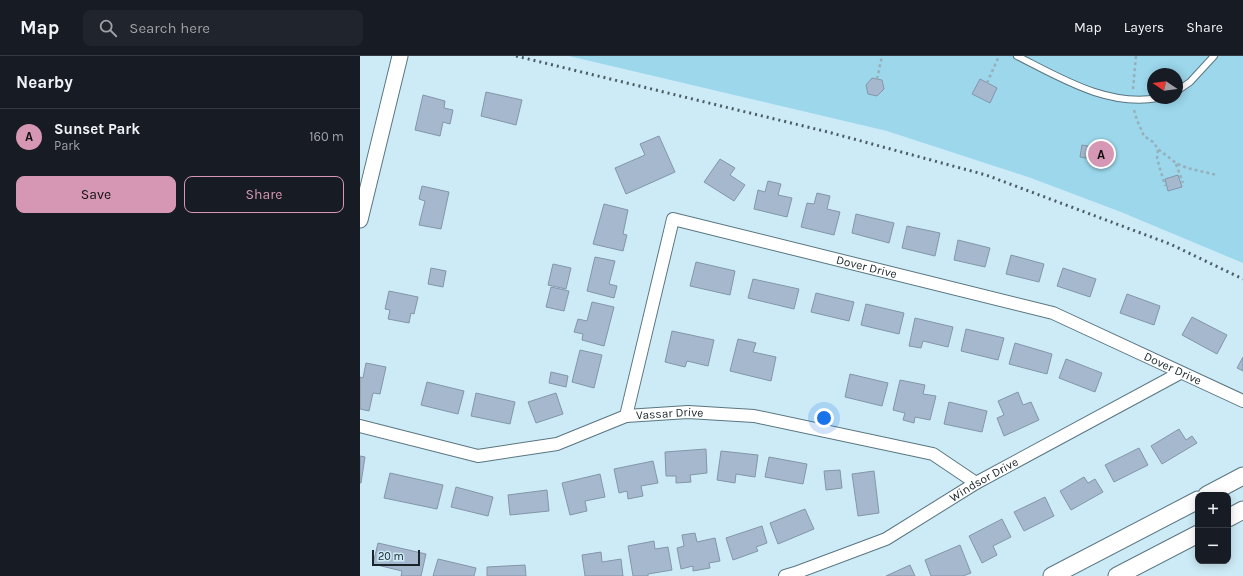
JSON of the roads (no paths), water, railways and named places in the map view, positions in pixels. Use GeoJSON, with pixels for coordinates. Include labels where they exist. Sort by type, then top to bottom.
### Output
{"type":"FeatureCollection","features":[{"type":"Feature","properties":{"kind":"main road"},"geometry":{"type":"LineString","coordinates":[[1213,492],[1243,476]]}},
{"type":"Feature","properties":{"kind":"main road"},"geometry":{"type":"LineString","coordinates":[[1052,576],[1195,502]]}},
{"type":"Feature","properties":{"kind":"main road"},"geometry":{"type":"LineString","coordinates":[[1231,516],[1243,510]]}},
{"type":"Feature","properties":{"kind":"main road"},"geometry":{"type":"LineString","coordinates":[[1117,576],[1195,536]]}},
{"type":"Feature","properties":{"kind":"street"},"geometry":{"type":"LineString","coordinates":[[360,220],[400,56]]}},
{"type":"Feature","properties":{"kind":"street","name":"Dover Drive"},"geometry":{"type":"LineString","coordinates":[[626,416],[673,219],[1053,313],[1243,401]]}},
{"type":"Feature","properties":{"kind":"street","name":"Windsor Drive"},"geometry":{"type":"LineString","coordinates":[[785,576],[795,574],[886,539],[976,483],[1180,373]]}},
{"type":"Feature","properties":{"kind":"street","name":"Vassar Drive"},"geometry":{"type":"LineString","coordinates":[[360,426],[478,456],[557,444],[626,416],[688,412],[754,416],[932,454],[976,483]]}},
{"type":"Feature","properties":{"kind":"lane"},"geometry":{"type":"LineString","coordinates":[[1017,56],[1092,92],[1110,97],[1132,100],[1147,99]]}},
{"type":"Feature","properties":{"kind":"lane"},"geometry":{"type":"LineString","coordinates":[[1183,87],[1190,82],[1214,56]]}},
{"type":"Feature","properties":{"kind":"railway"},"geometry":{"type":"LineString","coordinates":[[516,56],[828,132],[986,175],[1170,244],[1243,279]]}},
{"type":"Feature","properties":{"kind":"place","name":"Sunset Park"},"geometry":{"type":"Point","coordinates":[1101,154]}}]}
